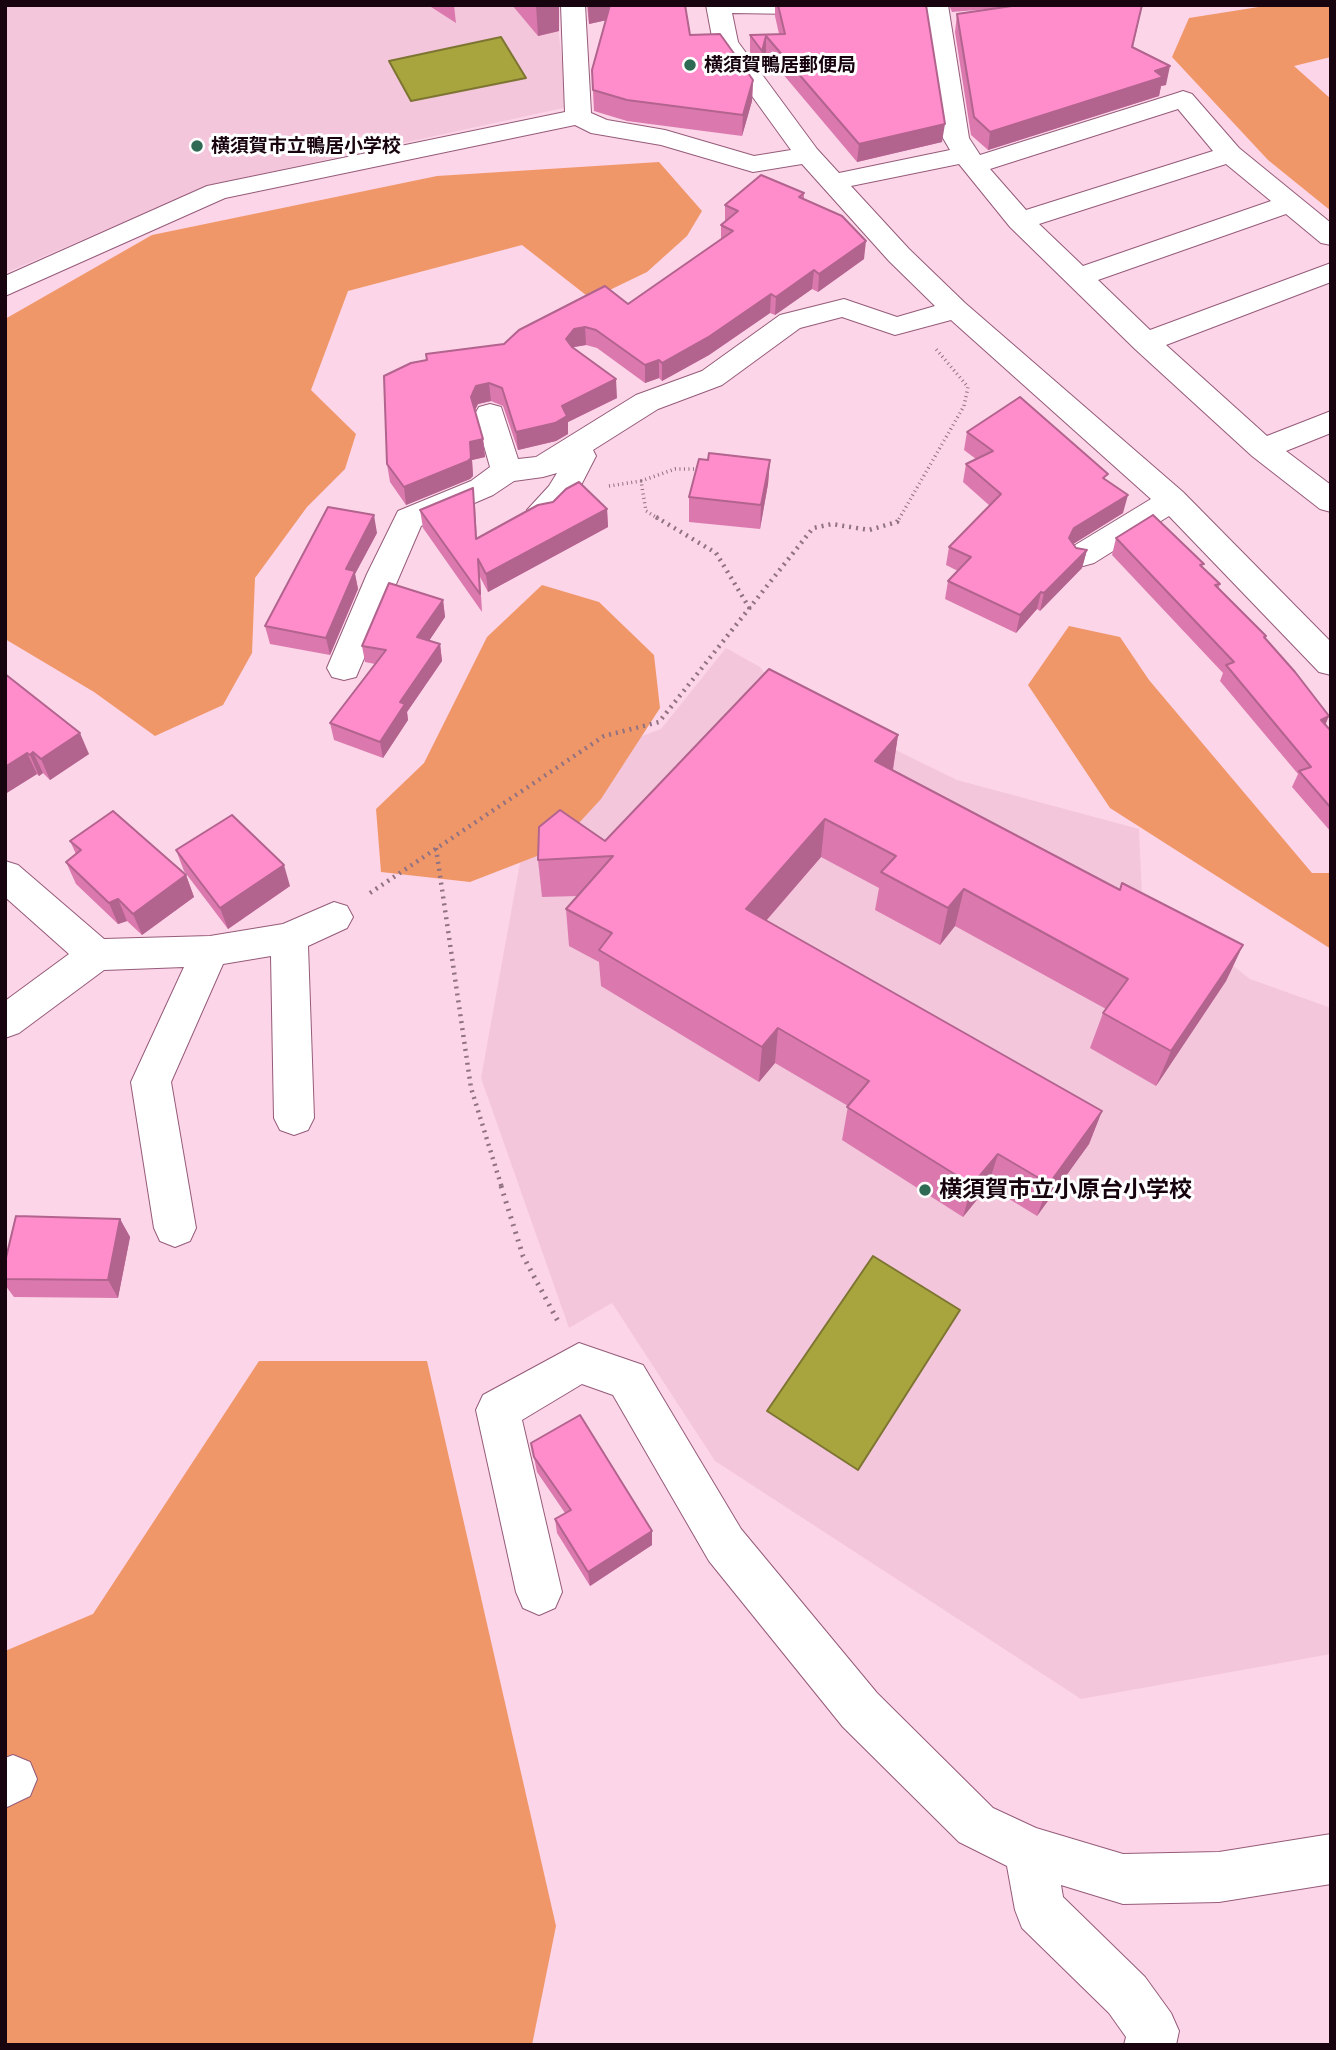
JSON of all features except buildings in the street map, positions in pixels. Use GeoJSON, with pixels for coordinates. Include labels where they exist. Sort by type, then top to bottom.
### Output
{"type":"FeatureCollection","features":[{"type":"Feature","properties":{"kind":"street"},"geometry":{"type":"LineString","coordinates":[[573,5],[578,117]]}},
{"type":"Feature","properties":{"kind":"street"},"geometry":{"type":"LineString","coordinates":[[795,7],[718,5],[726,42],[808,155],[899,255],[955,309],[1172,500],[1331,663]]}},
{"type":"Feature","properties":{"kind":"street"},"geometry":{"type":"LineString","coordinates":[[945,17],[956,138],[969,160],[1020,221],[1080,276],[1145,342],[1263,449],[1331,501]]}},
{"type":"Feature","properties":{"kind":"street"},"geometry":{"type":"LineString","coordinates":[[832,182],[969,160],[1182,99],[1230,154],[1331,236]]}},
{"type":"Feature","properties":{"kind":"street"},"geometry":{"type":"LineString","coordinates":[[5,287],[217,192],[578,117],[600,127],[665,138],[753,164],[808,155]]}},
{"type":"Feature","properties":{"kind":"street"},"geometry":{"type":"LineString","coordinates":[[1020,221],[1230,154]]}},
{"type":"Feature","properties":{"kind":"street"},"geometry":{"type":"LineString","coordinates":[[1080,276],[1289,204]]}},
{"type":"Feature","properties":{"kind":"street"},"geometry":{"type":"LineString","coordinates":[[1145,342],[1331,272]]}},
{"type":"Feature","properties":{"kind":"street"},"geometry":{"type":"LineString","coordinates":[[344,668],[409,519],[482,488],[506,471],[543,467],[573,448],[637,395],[712,378],[790,321],[844,308],[895,326],[915,323],[955,309]]}},
{"type":"Feature","properties":{"kind":"street"},"geometry":{"type":"LineString","coordinates":[[489,414],[506,471]]}},
{"type":"Feature","properties":{"kind":"street"},"geometry":{"type":"LineString","coordinates":[[1263,449],[1331,421]]}},
{"type":"Feature","properties":{"kind":"street"},"geometry":{"type":"LineString","coordinates":[[552,502],[581,456],[573,448]]}},
{"type":"Feature","properties":{"kind":"street"},"geometry":{"type":"LineString","coordinates":[[1083,555],[1172,500]]}},
{"type":"Feature","properties":{"kind":"street"},"geometry":{"type":"LineString","coordinates":[[5,874],[96,955]]}},
{"type":"Feature","properties":{"kind":"street"},"geometry":{"type":"LineString","coordinates":[[5,1022],[96,955],[210,951],[289,938],[334,917]]}},
{"type":"Feature","properties":{"kind":"street"},"geometry":{"type":"LineString","coordinates":[[289,938],[294,1118]]}},
{"type":"Feature","properties":{"kind":"street"},"geometry":{"type":"LineString","coordinates":[[175,1228],[151,1082],[210,951]]}},
{"type":"Feature","properties":{"kind":"street"},"geometry":{"type":"LineString","coordinates":[[539,1592],[498,1410],[579,1363],[628,1379],[724,1545],[860,1710],[976,1825],[1029,1851],[1124,1878],[1219,1877],[1331,1859]]}},
{"type":"Feature","properties":{"kind":"street"},"geometry":{"type":"LineString","coordinates":[[1029,1851],[1040,1910],[1127,1995],[1153,2031],[1150,2045]]}},
{"type":"Feature","properties":{"kind":"path"},"geometry":{"type":"LineString","coordinates":[[334,917],[604,736],[659,722],[813,528],[832,524],[869,530],[897,522],[964,406],[968,387],[915,323]]}},
{"type":"Feature","properties":{"kind":"path"},"geometry":{"type":"LineString","coordinates":[[552,502],[641,481],[674,469],[701,469]]}},
{"type":"Feature","properties":{"kind":"path"},"geometry":{"type":"LineString","coordinates":[[641,481],[646,511],[716,553],[750,609]]}},
{"type":"Feature","properties":{"kind":"path"},"geometry":{"type":"LineString","coordinates":[[436,848],[471,1088],[523,1256],[579,1363]]}},
{"type":"Feature","properties":{"kind":"shaded area","name":"横須賀市立鴨居小学校"},"geometry":{"type":"Polygon","coordinates":[[[5,5],[555,5],[568,107],[210,185],[5,273],[5,5]]]}},
{"type":"Feature","properties":{"kind":"shaded area"},"geometry":{"type":"Polygon","coordinates":[[[1271,5],[1331,5],[1331,57],[1294,66],[1331,99],[1331,211],[1268,160],[1172,57],[1189,18],[1271,5]]]}},
{"type":"Feature","properties":{"kind":"shaded area"},"geometry":{"type":"Polygon","coordinates":[[[501,37],[526,78],[411,101],[389,61],[501,37]]]}},
{"type":"Feature","properties":{"kind":"shaded area"},"geometry":{"type":"Polygon","coordinates":[[[659,162],[702,211],[687,236],[647,272],[591,299],[522,245],[348,291],[311,390],[356,434],[345,469],[307,507],[255,578],[252,653],[223,705],[155,736],[94,692],[5,639],[5,319],[152,235],[437,176],[659,162]]]}},
{"type":"Feature","properties":{"kind":"shaded area"},"geometry":{"type":"Polygon","coordinates":[[[542,585],[599,602],[654,655],[660,708],[601,799],[555,849],[470,882],[381,872],[376,809],[424,763],[487,637],[542,585]]]}},
{"type":"Feature","properties":{"kind":"shaded area"},"geometry":{"type":"Polygon","coordinates":[[[1069,626],[1120,637],[1149,680],[1312,873],[1331,873],[1331,949],[1110,808],[1028,685],[1069,626]]]}},
{"type":"Feature","properties":{"kind":"shaded area","name":"横須賀市立小原台小学校"},"geometry":{"type":"Polygon","coordinates":[[[726,648],[760,667],[792,711],[865,735],[957,780],[1139,829],[1142,895],[1250,979],[1331,1008],[1331,1654],[1081,1699],[715,1461],[612,1303],[569,1328],[481,1078],[520,863],[628,741],[661,729],[726,648]]]}},
{"type":"Feature","properties":{"kind":"shaded area"},"geometry":{"type":"Polygon","coordinates":[[[873,1256],[960,1310],[858,1470],[767,1411],[873,1256]]]}},
{"type":"Feature","properties":{"kind":"shaded area"},"geometry":{"type":"Polygon","coordinates":[[[259,1361],[427,1361],[556,1926],[532,2045],[5,2045],[5,1651],[93,1614],[259,1361]]]}},
{"type":"Feature","properties":{"kind":"place","name":"横須賀鴨居郵便局"},"geometry":{"type":"Point","coordinates":[690,65]}},
{"type":"Feature","properties":{"kind":"place","name":"横須賀市立鴨居小学校"},"geometry":{"type":"Point","coordinates":[197,146]}},
{"type":"Feature","properties":{"kind":"place","name":"横須賀市立小原台小学校"},"geometry":{"type":"Point","coordinates":[925,1190]}}]}
